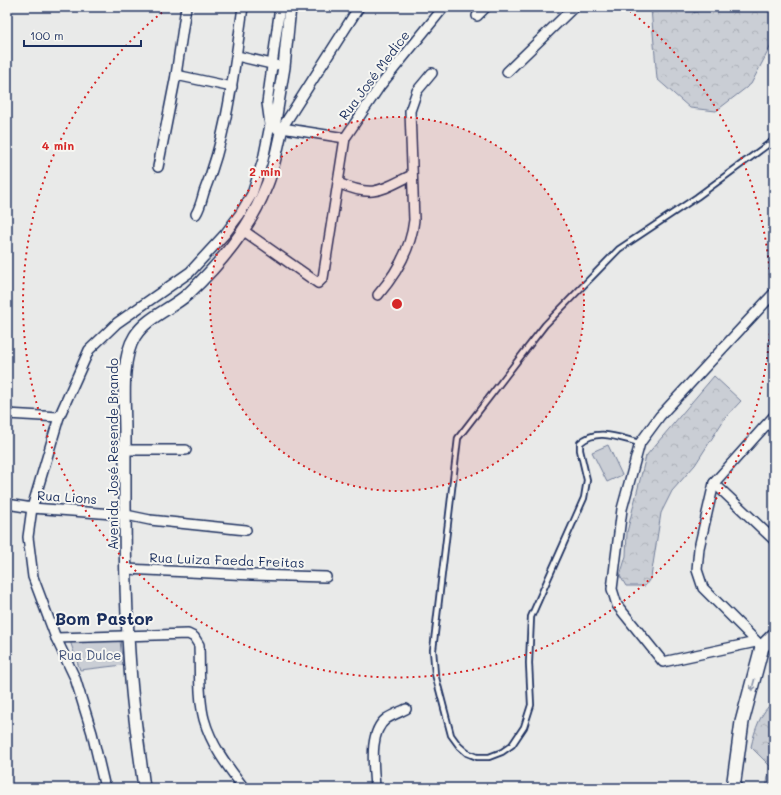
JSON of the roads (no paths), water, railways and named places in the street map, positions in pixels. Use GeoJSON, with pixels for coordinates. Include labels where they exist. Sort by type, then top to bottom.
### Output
{"type":"FeatureCollection","features":[{"type":"Feature","properties":{"kind":"main road"},"geometry":{"type":"LineString","coordinates":[[734,788],[742,722],[759,644],[774,635]]}},
{"type":"Feature","properties":{"kind":"street"},"geometry":{"type":"LineString","coordinates":[[158,167],[176,75],[186,7]]}},
{"type":"Feature","properties":{"kind":"street"},"geometry":{"type":"LineString","coordinates":[[196,214],[218,152],[232,87],[243,7]]}},
{"type":"Feature","properties":{"kind":"street"},"geometry":{"type":"LineString","coordinates":[[275,127],[267,103],[280,7]]}},
{"type":"Feature","properties":{"kind":"street","name":"Avenida José Resende Brando"},"geometry":{"type":"LineString","coordinates":[[144,788],[132,692],[126,569],[126,363],[134,337],[142,326],[186,295],[244,231],[258,206],[267,185],[284,67],[290,7]]}},
{"type":"Feature","properties":{"kind":"street"},"geometry":{"type":"LineString","coordinates":[[105,788],[92,734],[74,678],[56,638],[33,577],[28,537],[32,508],[59,417],[89,350],[117,323],[190,272],[225,234],[240,214],[258,178],[275,127],[359,7]]}},
{"type":"Feature","properties":{"kind":"street","name":"Rua José Medice"},"geometry":{"type":"LineString","coordinates":[[275,127],[345,138],[380,86],[444,7]]}},
{"type":"Feature","properties":{"kind":"street"},"geometry":{"type":"LineString","coordinates":[[477,16],[486,7]]}},
{"type":"Feature","properties":{"kind":"street"},"geometry":{"type":"LineString","coordinates":[[507,72],[574,7]]}},
{"type":"Feature","properties":{"kind":"street"},"geometry":{"type":"LineString","coordinates":[[237,56],[284,67]]}},
{"type":"Feature","properties":{"kind":"street"},"geometry":{"type":"LineString","coordinates":[[378,295],[399,266],[413,235],[414,220],[410,111],[417,91],[432,73]]}},
{"type":"Feature","properties":{"kind":"street"},"geometry":{"type":"LineString","coordinates":[[176,75],[232,87]]}},
{"type":"Feature","properties":{"kind":"street"},"geometry":{"type":"LineString","coordinates":[[244,231],[318,283],[320,282],[323,278],[345,138]]}},
{"type":"Feature","properties":{"kind":"street"},"geometry":{"type":"LineString","coordinates":[[338,182],[358,191],[374,191],[382,190],[412,175]]}},
{"type":"Feature","properties":{"kind":"street"},"geometry":{"type":"LineString","coordinates":[[759,644],[663,662],[617,605],[612,589],[622,508],[640,443],[660,416],[774,293]]}},
{"type":"Feature","properties":{"kind":"street"},"geometry":{"type":"LineString","coordinates":[[7,414],[59,417]]}},
{"type":"Feature","properties":{"kind":"street"},"geometry":{"type":"LineString","coordinates":[[759,644],[703,588],[697,570],[699,548],[714,483],[772,421]]}},
{"type":"Feature","properties":{"kind":"street"},"geometry":{"type":"LineString","coordinates":[[125,450],[186,450]]}},
{"type":"Feature","properties":{"kind":"street"},"geometry":{"type":"LineString","coordinates":[[714,483],[774,540]]}},
{"type":"Feature","properties":{"kind":"street","name":"Rua Lions"},"geometry":{"type":"LineString","coordinates":[[7,504],[32,508],[126,515],[150,520],[246,530]]}},
{"type":"Feature","properties":{"kind":"street","name":"Rua Luiza Faeda Freitas"},"geometry":{"type":"LineString","coordinates":[[126,569],[252,575],[326,576]]}},
{"type":"Feature","properties":{"kind":"street"},"geometry":{"type":"LineString","coordinates":[[56,638],[188,634],[194,637],[199,645],[202,706],[208,731],[217,751],[244,788]]}},
{"type":"Feature","properties":{"kind":"street"},"geometry":{"type":"LineString","coordinates":[[375,788],[373,755],[376,736],[385,720],[406,709]]}},
{"type":"Feature","properties":{"kind":"lane"},"geometry":{"type":"LineString","coordinates":[[640,443],[598,433],[586,438],[580,443],[580,450],[587,480],[584,498],[531,617],[529,663],[531,705],[524,727],[512,745],[502,752],[489,757],[477,757],[467,753],[451,736],[435,674],[433,650],[458,438],[545,325],[619,248],[697,197],[774,140]]}},
{"type":"Feature","properties":{"kind":"district","name":"Bom Pastor"},"geometry":{"type":"Point","coordinates":[104,619]}},
{"type":"Feature","properties":{"kind":"park label","name":"Rua Dulce"},"geometry":{"type":"Point","coordinates":[90,655]}}]}
